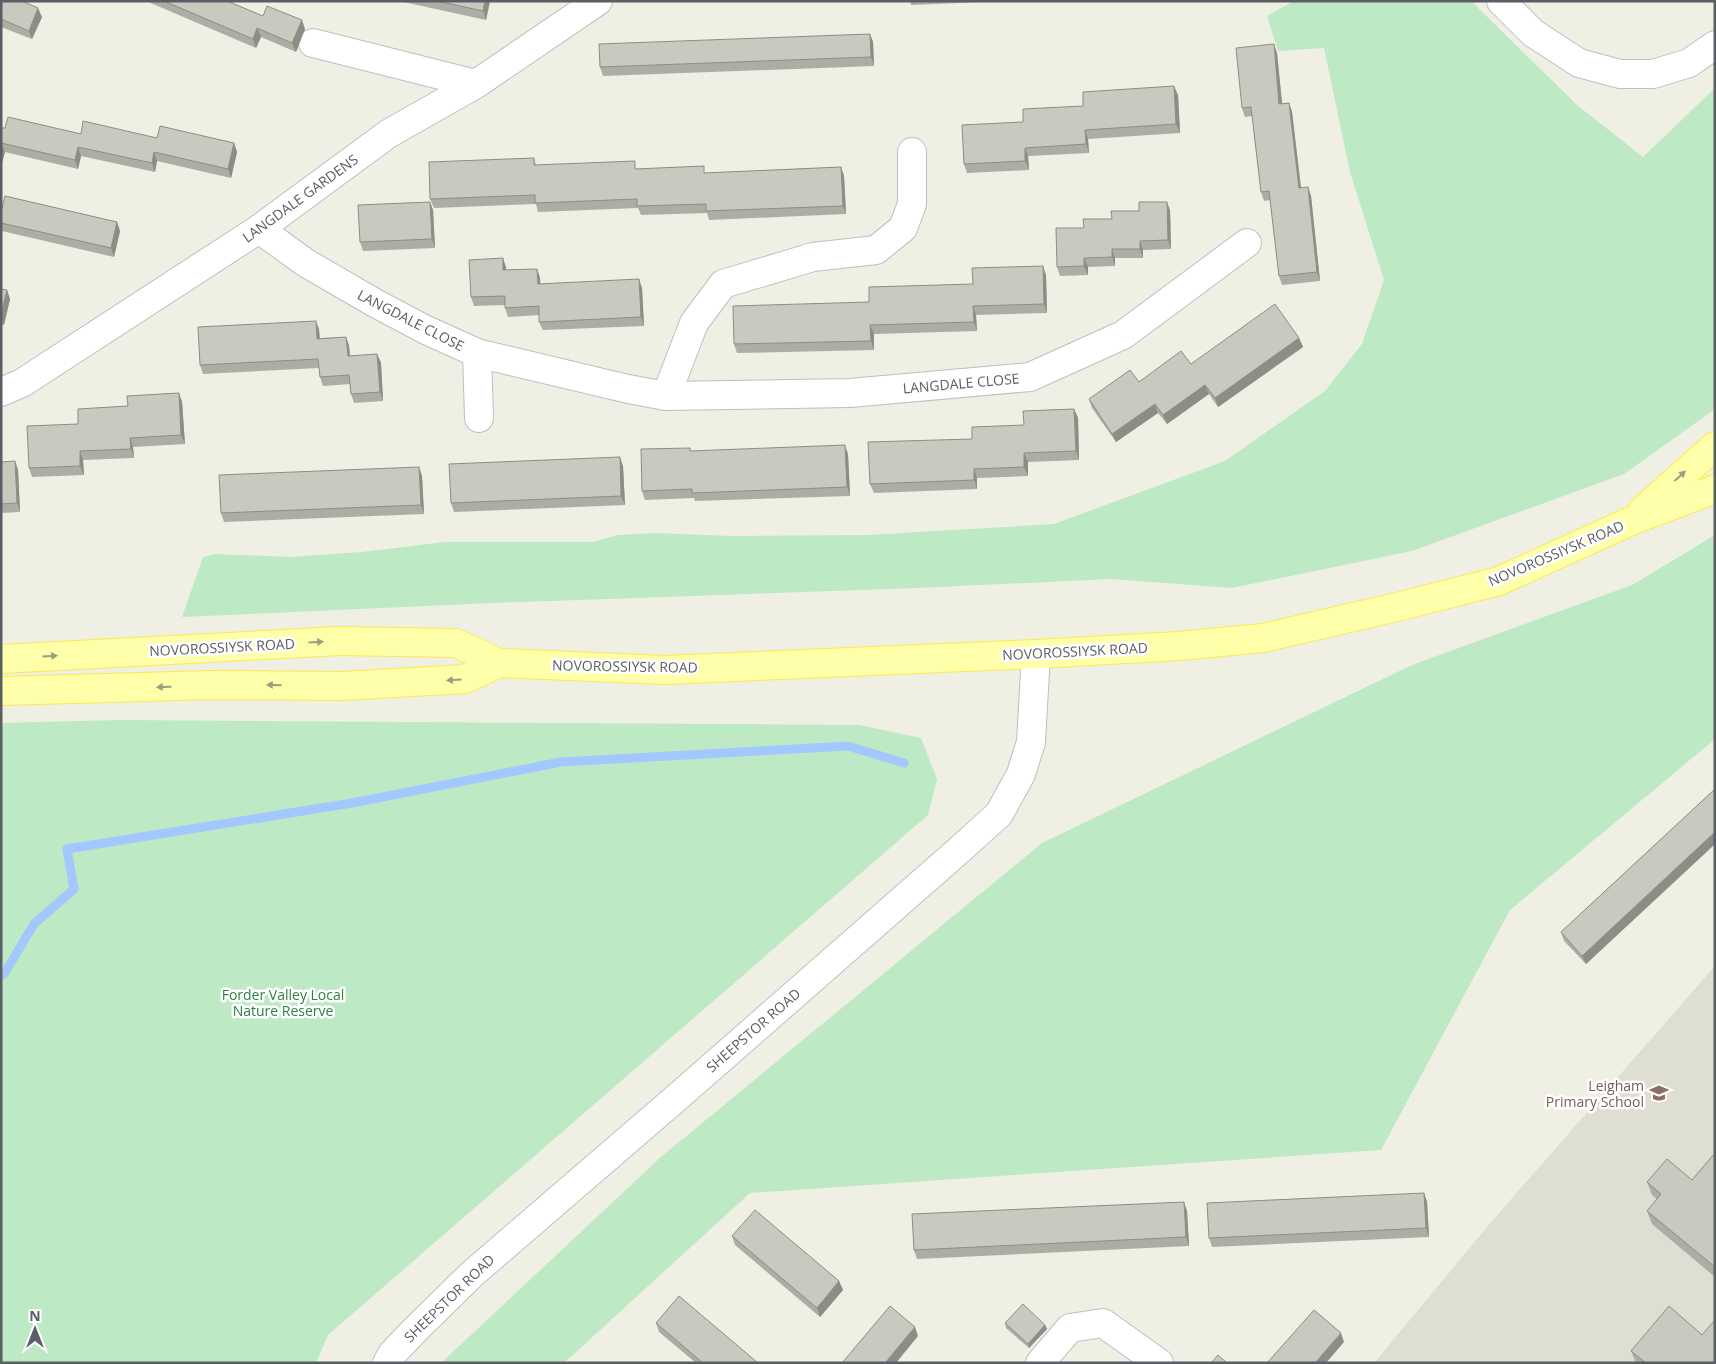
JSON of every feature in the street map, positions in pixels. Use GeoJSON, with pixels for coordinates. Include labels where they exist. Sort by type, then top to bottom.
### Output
{"type":"FeatureCollection","features":[{"type":"Feature","properties":{"kind":"main road","name":"NOVOROSSIYSK ROAD"},"geometry":{"type":"LineString","coordinates":[[1631,521],[1715,446]]}},
{"type":"Feature","properties":{"kind":"main road","name":"NOVOROSSIYSK ROAD"},"geometry":{"type":"LineString","coordinates":[[1,659],[339,641],[456,643],[499,663],[665,670],[1036,654],[1179,646],[1263,638],[1499,581],[1631,521],[1715,489]]}},
{"type":"Feature","properties":{"kind":"main road","name":"NOVOROSSIYSK ROAD"},"geometry":{"type":"LineString","coordinates":[[1,691],[212,684],[361,685],[465,679],[499,663]]}},
{"type":"Feature","properties":{"kind":"street","name":"LANGDALE GARDENS"},"geometry":{"type":"LineString","coordinates":[[8,384],[259,229],[388,134],[476,84],[598,1]]}},
{"type":"Feature","properties":{"kind":"street"},"geometry":{"type":"LineString","coordinates":[[1501,1],[1532,33],[1579,63],[1620,74],[1653,74],[1680,66],[1689,63],[1715,45]]}},
{"type":"Feature","properties":{"kind":"street"},"geometry":{"type":"LineString","coordinates":[[313,43],[476,84]]}},
{"type":"Feature","properties":{"kind":"street"},"geometry":{"type":"LineString","coordinates":[[666,396],[694,323],[722,284],[813,257],[876,250],[903,228],[912,204],[912,152]]}},
{"type":"Feature","properties":{"kind":"street","name":"LANGDALE CLOSE"},"geometry":{"type":"LineString","coordinates":[[259,229],[306,263],[375,303],[426,330],[477,353],[628,389],[666,396],[850,392],[1030,377],[1123,335],[1247,243]]}},
{"type":"Feature","properties":{"kind":"street"},"geometry":{"type":"LineString","coordinates":[[477,353],[478,418]]}},
{"type":"Feature","properties":{"kind":"street","name":"SHEEPSTOR ROAD"},"geometry":{"type":"LineString","coordinates":[[387,1363],[392,1354],[472,1274],[674,1100],[999,814],[1021,774],[1031,742],[1036,654]]}},
{"type":"Feature","properties":{"kind":"street"},"geometry":{"type":"LineString","coordinates":[[1040,1363],[1070,1328],[1103,1323],[1154,1361]]}},
{"type":"Feature","properties":{"kind":"shaded area","name":"Leigham Primary School"},"geometry":{"type":"Polygon","coordinates":[[[1715,966],[1715,1363],[1374,1363],[1492,1221],[1715,966]]]}},
{"type":"Feature","properties":{"kind":"green space"},"geometry":{"type":"Polygon","coordinates":[[[1294,1],[1471,1],[1577,105],[1643,157],[1715,88],[1715,409],[1624,474],[1412,551],[1232,588],[1111,579],[182,617],[203,557],[214,554],[290,557],[362,552],[445,542],[593,542],[618,535],[655,533],[732,536],[868,535],[1054,524],[1225,461],[1325,391],[1362,344],[1384,280],[1350,172],[1324,48],[1278,51],[1267,16],[1294,1]]]}},
{"type":"Feature","properties":{"kind":"green space"},"geometry":{"type":"Polygon","coordinates":[[[1715,535],[1715,739],[1510,910],[1381,1150],[750,1193],[564,1363],[441,1363],[661,1157],[1042,843],[1412,665],[1632,585],[1715,535]]]}},
{"type":"Feature","properties":{"kind":"green space","name":"Forder Valley Local Nature Reserve"},"geometry":{"type":"Polygon","coordinates":[[[119,720],[859,725],[921,738],[937,779],[928,815],[328,1335],[316,1363],[1,1363],[1,723],[119,720]]]}},
{"type":"Feature","properties":{"kind":"building"},"geometry":{"type":"Polygon","coordinates":[[[1,1],[22,1],[38,8],[29,31],[1,19],[1,1]]]}},
{"type":"Feature","properties":{"kind":"building"},"geometry":{"type":"Polygon","coordinates":[[[164,1],[227,1],[263,16],[267,6],[302,20],[292,43],[257,28],[253,39],[164,1]]]}},
{"type":"Feature","properties":{"kind":"building"},"geometry":{"type":"Polygon","coordinates":[[[437,1],[485,1],[483,11],[437,1]]]}},
{"type":"Feature","properties":{"kind":"building"},"geometry":{"type":"Polygon","coordinates":[[[870,34],[871,57],[600,67],[599,44],[870,34]]]}},
{"type":"Feature","properties":{"kind":"building"},"geometry":{"type":"Polygon","coordinates":[[[1274,44],[1279,104],[1289,103],[1299,188],[1308,187],[1317,272],[1279,276],[1269,191],[1261,192],[1251,107],[1242,108],[1236,48],[1274,44]]]}},
{"type":"Feature","properties":{"kind":"building"},"geometry":{"type":"Polygon","coordinates":[[[1174,86],[1176,124],[1085,130],[1086,144],[1025,148],[1025,161],[964,164],[962,125],[1023,122],[1023,109],[1083,106],[1083,92],[1174,86]]]}},
{"type":"Feature","properties":{"kind":"building"},"geometry":{"type":"Polygon","coordinates":[[[8,117],[81,134],[83,121],[157,138],[160,126],[234,143],[228,169],[154,152],[152,163],[78,147],[75,160],[1,143],[1,128],[5,128],[8,117]]]}},
{"type":"Feature","properties":{"kind":"building"},"geometry":{"type":"Polygon","coordinates":[[[534,158],[534,165],[635,161],[635,169],[704,166],[704,173],[841,167],[843,206],[706,211],[706,204],[637,206],[637,199],[535,203],[535,195],[430,199],[429,162],[534,158]]]}},
{"type":"Feature","properties":{"kind":"building"},"geometry":{"type":"Polygon","coordinates":[[[5,196],[117,222],[111,248],[1,223],[1,208],[5,196]]]}},
{"type":"Feature","properties":{"kind":"building"},"geometry":{"type":"Polygon","coordinates":[[[430,202],[432,239],[360,242],[358,205],[430,202]]]}},
{"type":"Feature","properties":{"kind":"building"},"geometry":{"type":"Polygon","coordinates":[[[1139,202],[1167,202],[1168,240],[1140,241],[1140,249],[1112,249],[1112,257],[1084,258],[1084,266],[1057,267],[1056,228],[1084,228],[1083,219],[1112,219],[1111,211],[1139,211],[1139,202]]]}},
{"type":"Feature","properties":{"kind":"building"},"geometry":{"type":"Polygon","coordinates":[[[503,258],[503,270],[537,269],[538,284],[639,279],[641,317],[539,322],[539,306],[505,308],[505,296],[471,297],[469,260],[503,258]]]}},
{"type":"Feature","properties":{"kind":"building"},"geometry":{"type":"Polygon","coordinates":[[[1043,266],[1044,304],[973,306],[974,322],[870,325],[871,341],[734,344],[733,306],[869,302],[869,287],[973,284],[972,268],[1043,266]]]}},
{"type":"Feature","properties":{"kind":"building"},"geometry":{"type":"Polygon","coordinates":[[[1,289],[7,290],[1,314],[1,289]]]}},
{"type":"Feature","properties":{"kind":"building"},"geometry":{"type":"Polygon","coordinates":[[[1275,304],[1299,338],[1215,398],[1205,385],[1163,415],[1155,404],[1112,434],[1089,399],[1130,370],[1139,382],[1181,351],[1191,364],[1275,304]]]}},
{"type":"Feature","properties":{"kind":"building"},"geometry":{"type":"Polygon","coordinates":[[[316,321],[317,339],[346,337],[348,356],[377,354],[380,392],[351,394],[349,375],[320,377],[318,359],[200,365],[198,327],[316,321]]]}},
{"type":"Feature","properties":{"kind":"building"},"geometry":{"type":"Polygon","coordinates":[[[179,393],[181,435],[130,438],[131,449],[80,451],[80,466],[29,468],[27,426],[78,424],[78,409],[128,406],[127,396],[179,393]]]}},
{"type":"Feature","properties":{"kind":"building"},"geometry":{"type":"Polygon","coordinates":[[[1074,409],[1076,451],[1024,453],[1024,467],[974,469],[974,480],[870,484],[868,442],[972,439],[972,427],[1024,425],[1023,411],[1074,409]]]}},
{"type":"Feature","properties":{"kind":"building"},"geometry":{"type":"Polygon","coordinates":[[[845,445],[847,487],[692,493],[692,489],[642,491],[641,449],[690,448],[690,451],[845,445]]]}},
{"type":"Feature","properties":{"kind":"building"},"geometry":{"type":"Polygon","coordinates":[[[620,457],[621,496],[451,503],[449,464],[620,457]]]}},
{"type":"Feature","properties":{"kind":"building"},"geometry":{"type":"Polygon","coordinates":[[[15,461],[17,503],[1,504],[1,462],[15,461]]]}},
{"type":"Feature","properties":{"kind":"building"},"geometry":{"type":"Polygon","coordinates":[[[419,467],[421,505],[221,513],[219,475],[419,467]]]}},
{"type":"Feature","properties":{"kind":"building"},"geometry":{"type":"Polygon","coordinates":[[[1715,789],[1715,832],[1582,956],[1561,932],[1715,789]]]}},
{"type":"Feature","properties":{"kind":"building"},"geometry":{"type":"Polygon","coordinates":[[[1715,1153],[1715,1267],[1647,1211],[1661,1194],[1647,1182],[1667,1159],[1692,1180],[1715,1153]]]}},
{"type":"Feature","properties":{"kind":"building"},"geometry":{"type":"Polygon","coordinates":[[[1424,1193],[1426,1228],[1209,1238],[1207,1203],[1424,1193]]]}},
{"type":"Feature","properties":{"kind":"building"},"geometry":{"type":"Polygon","coordinates":[[[1184,1202],[1186,1237],[914,1250],[912,1214],[1184,1202]]]}},
{"type":"Feature","properties":{"kind":"building"},"geometry":{"type":"Polygon","coordinates":[[[755,1210],[839,1281],[817,1308],[732,1236],[755,1210]]]}},
{"type":"Feature","properties":{"kind":"building"},"geometry":{"type":"Polygon","coordinates":[[[679,1296],[758,1363],[703,1363],[656,1323],[679,1296]]]}},
{"type":"Feature","properties":{"kind":"building"},"geometry":{"type":"Polygon","coordinates":[[[1023,1304],[1045,1325],[1028,1344],[1005,1323],[1023,1304]]]}},
{"type":"Feature","properties":{"kind":"building"},"geometry":{"type":"Polygon","coordinates":[[[890,1306],[915,1327],[885,1363],[842,1363],[890,1306]]]}},
{"type":"Feature","properties":{"kind":"building"},"geometry":{"type":"Polygon","coordinates":[[[1669,1306],[1702,1335],[1715,1320],[1715,1363],[1646,1363],[1631,1351],[1669,1306]]]}},
{"type":"Feature","properties":{"kind":"building"},"geometry":{"type":"Polygon","coordinates":[[[1314,1310],[1341,1333],[1315,1363],[1267,1363],[1314,1310]]]}},
{"type":"Feature","properties":{"kind":"building"},"geometry":{"type":"Polygon","coordinates":[[[1218,1355],[1227,1363],[1211,1363],[1218,1355]]]}},
{"type":"Feature","properties":{"kind":"waterway"},"geometry":{"type":"LineString","coordinates":[[1,976],[34,924],[74,889],[67,849],[352,803],[561,762],[848,746],[904,763]]}},
{"type":"Feature","properties":{"kind":"place","name":"Leigham Primary School"},"geometry":{"type":"Point","coordinates":[1659,1093]}}]}
